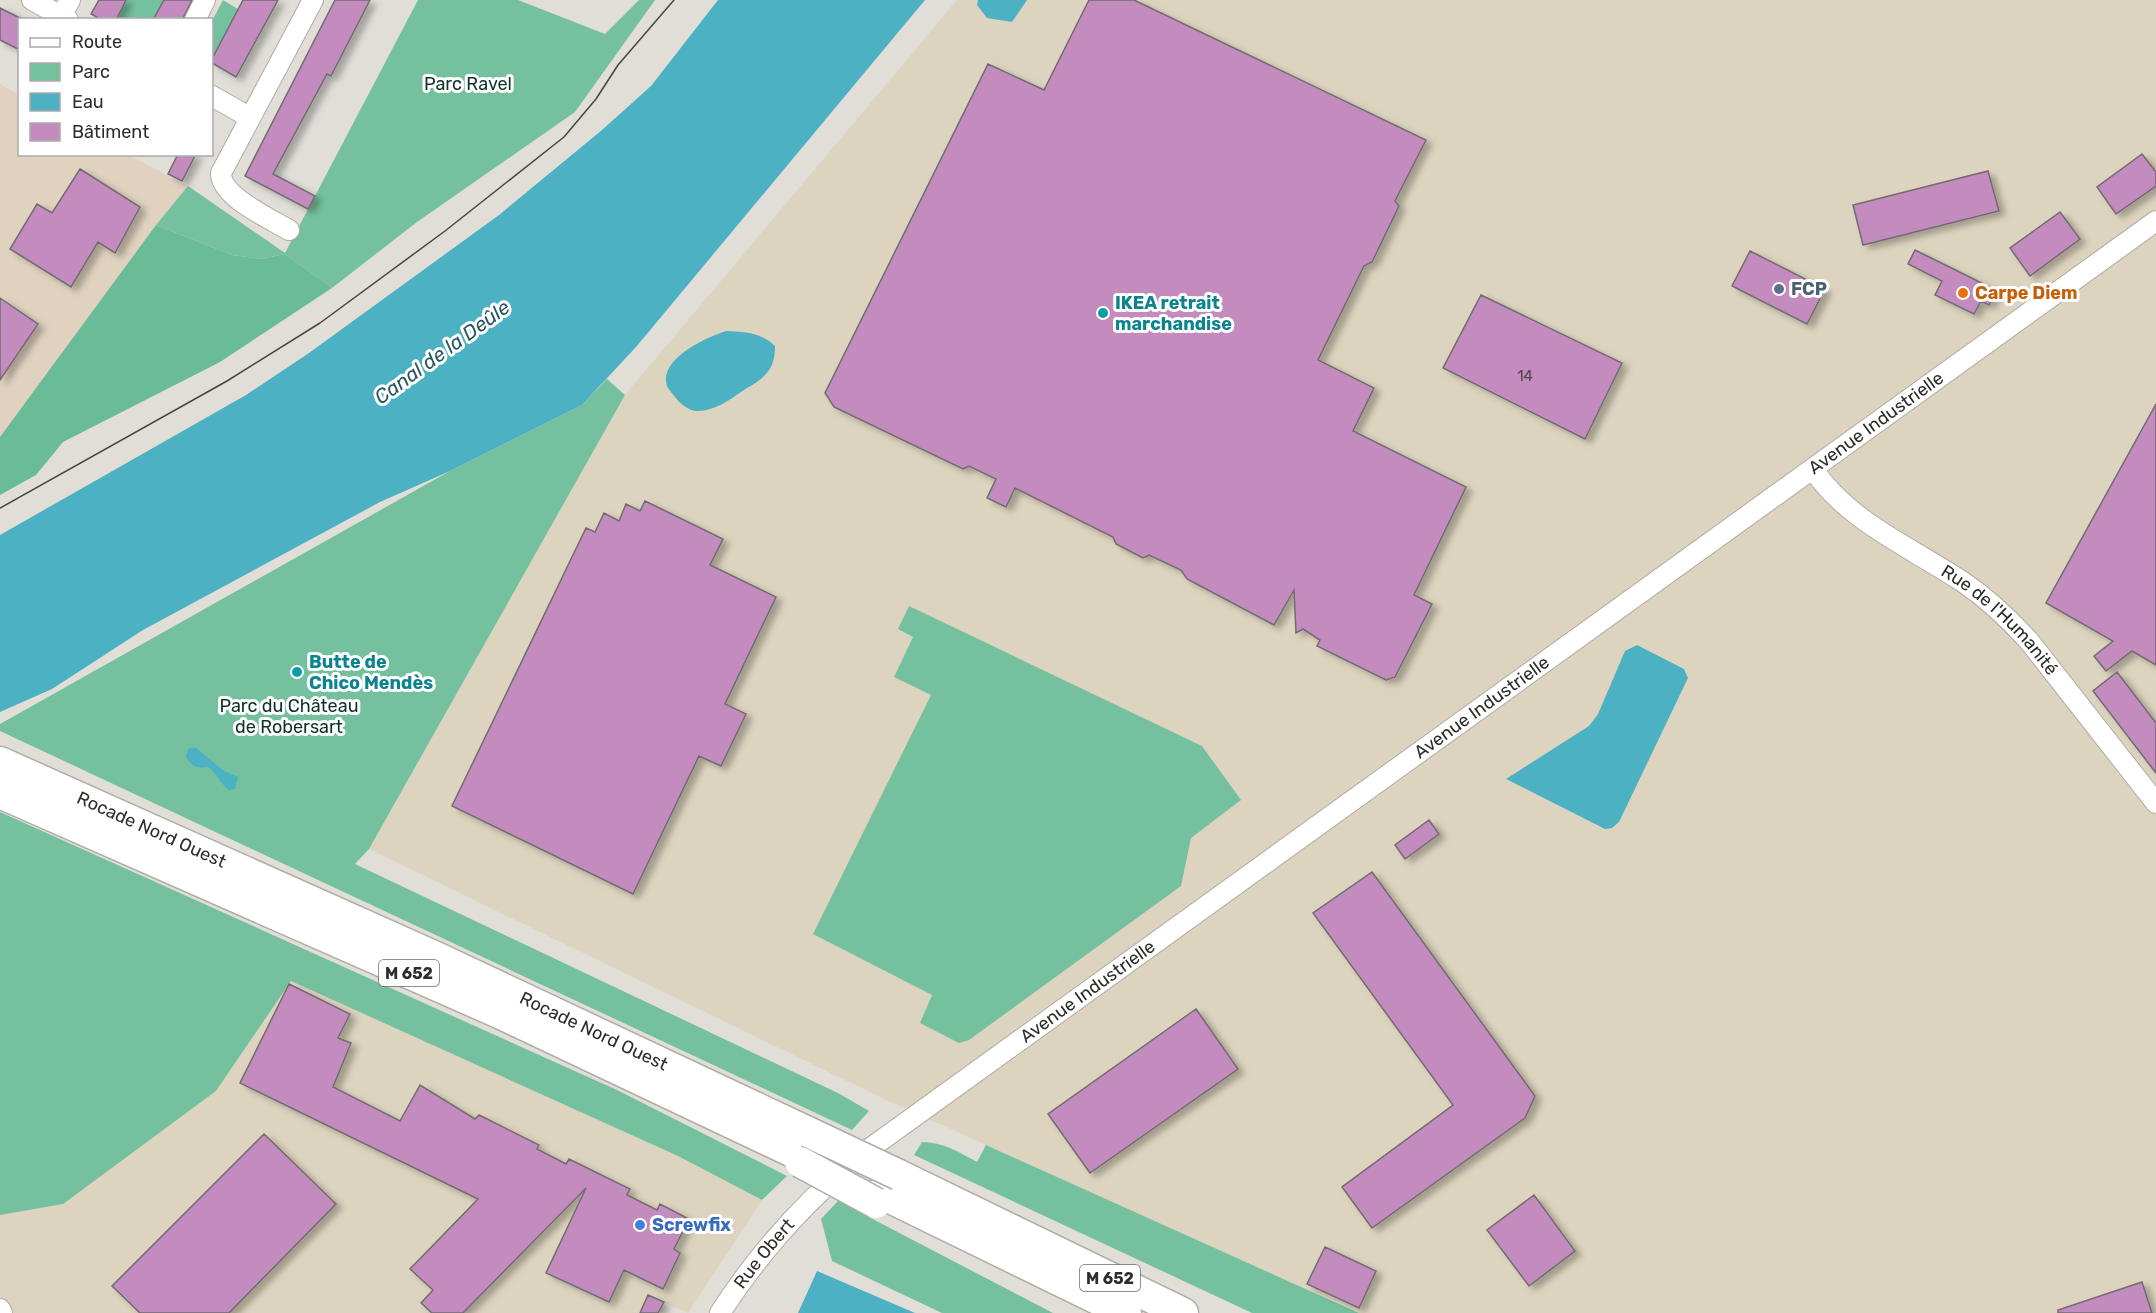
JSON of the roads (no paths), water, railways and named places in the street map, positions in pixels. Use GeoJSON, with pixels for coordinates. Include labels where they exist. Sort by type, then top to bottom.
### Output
{"type":"FeatureCollection","features":[{"type":"Feature","properties":{"kind":"highway","name":"Rocade Nord Ouest"},"geometry":{"type":"LineString","coordinates":[[0,762],[515,993],[802,1149],[1126,1313]]}},
{"type":"Feature","properties":{"kind":"highway","name":"Rocade Nord Ouest"},"geometry":{"type":"LineString","coordinates":[[9,797],[489,1008],[718,1116],[802,1149]]}},
{"type":"Feature","properties":{"kind":"highway","name":"Rocade Nord Ouest"},"geometry":{"type":"LineString","coordinates":[[885,1191],[1183,1313]]}},
{"type":"Feature","properties":{"kind":"highway"},"geometry":{"type":"LineString","coordinates":[[885,1191],[1084,1313]]}},
{"type":"Feature","properties":{"kind":"street"},"geometry":{"type":"LineString","coordinates":[[32,0],[66,12]]}},
{"type":"Feature","properties":{"kind":"street"},"geometry":{"type":"LineString","coordinates":[[196,18],[205,0]]}},
{"type":"Feature","properties":{"kind":"street"},"geometry":{"type":"LineString","coordinates":[[289,230],[229,193],[220,180],[223,166],[313,0]]}},
{"type":"Feature","properties":{"kind":"street"},"geometry":{"type":"LineString","coordinates":[[213,97],[249,117]]}},
{"type":"Feature","properties":{"kind":"street","name":"Avenue Industrielle"},"geometry":{"type":"LineString","coordinates":[[812,1198],[872,1146],[2156,221]]}},
{"type":"Feature","properties":{"kind":"street","name":"Rue de l'Humanité"},"geometry":{"type":"LineString","coordinates":[[1813,469],[1840,502],[1965,584],[2007,618],[2029,640],[2156,803]]}},
{"type":"Feature","properties":{"kind":"street","name":"Rue Obert"},"geometry":{"type":"LineString","coordinates":[[720,1313],[761,1254],[812,1198]]}},
{"type":"Feature","properties":{"kind":"water","name":"Canal de la Deûle"},"geometry":{"type":"Polygon","coordinates":[[[718,0],[925,0],[636,347],[582,405],[450,471],[380,502],[143,630],[52,689],[0,712],[0,535],[246,395],[309,353],[499,215],[602,130],[651,86],[718,0]]]}},
{"type":"Feature","properties":{"kind":"water"},"geometry":{"type":"Polygon","coordinates":[[[978,0],[1027,0],[1012,22],[987,18],[977,5],[978,0]]]}},
{"type":"Feature","properties":{"kind":"water"},"geometry":{"type":"Polygon","coordinates":[[[726,331],[752,334],[770,341],[775,346],[771,366],[759,380],[724,403],[711,409],[691,410],[679,402],[668,387],[666,376],[677,358],[686,351],[726,331]]]}},
{"type":"Feature","properties":{"kind":"water"},"geometry":{"type":"Polygon","coordinates":[[[1637,645],[1684,669],[1688,678],[1619,822],[1612,828],[1605,829],[1506,779],[1589,726],[1598,714],[1625,651],[1637,645]]]}},
{"type":"Feature","properties":{"kind":"water"},"geometry":{"type":"Polygon","coordinates":[[[195,747],[224,771],[238,777],[235,789],[229,790],[208,767],[198,767],[190,763],[186,757],[188,749],[195,747]]]}},
{"type":"Feature","properties":{"kind":"water"},"geometry":{"type":"Polygon","coordinates":[[[817,1271],[915,1313],[798,1313],[817,1271]]]}},
{"type":"Feature","properties":{"kind":"tram line"},"geometry":{"type":"LineString","coordinates":[[0,508],[227,381],[320,323],[445,231],[564,137],[596,99],[618,65],[674,0]]}},
{"type":"Feature","properties":{"kind":"place","name":"FCP"},"geometry":{"type":"Point","coordinates":[1779,289]}},
{"type":"Feature","properties":{"kind":"place","name":"Carpe Diem"},"geometry":{"type":"Point","coordinates":[1963,293]}},
{"type":"Feature","properties":{"kind":"place","name":"IKEA retrait marchandise"},"geometry":{"type":"Point","coordinates":[1103,313]}},
{"type":"Feature","properties":{"kind":"place","name":"Butte de Chico Mendès"},"geometry":{"type":"Point","coordinates":[297,672]}},
{"type":"Feature","properties":{"kind":"place","name":"Screwfix"},"geometry":{"type":"Point","coordinates":[640,1225]}},
{"type":"Feature","properties":{"kind":"park label","name":"Parc Ravel"},"geometry":{"type":"Point","coordinates":[468,84]}},
{"type":"Feature","properties":{"kind":"park label","name":"Parc du Château de Robersart"},"geometry":{"type":"Point","coordinates":[289,716]}}]}
